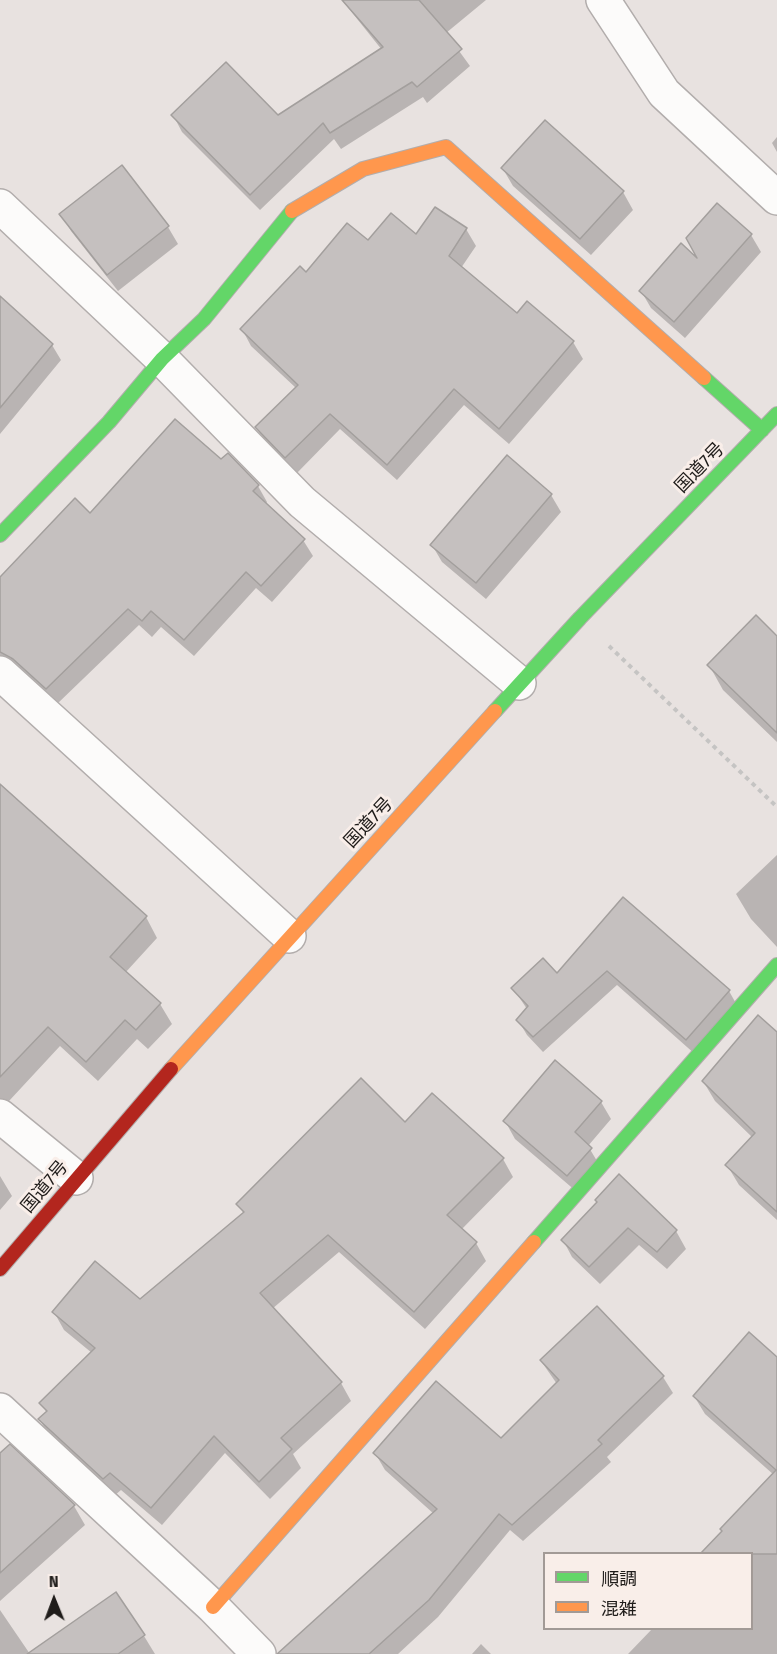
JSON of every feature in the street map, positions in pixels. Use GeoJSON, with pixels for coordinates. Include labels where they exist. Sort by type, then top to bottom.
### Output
{"type":"FeatureCollection","features":[{"type":"Feature","properties":{"kind":"main road"},"geometry":{"type":"LineString","coordinates":[[0,535],[109,422],[162,359],[204,319],[293,210],[363,169],[446,147],[762,430]]}},
{"type":"Feature","properties":{"kind":"main road","name":"国道7号"},"geometry":{"type":"LineString","coordinates":[[0,1269],[76,1178],[289,936],[519,683],[777,414]]}},
{"type":"Feature","properties":{"kind":"main road"},"geometry":{"type":"LineString","coordinates":[[213,1607],[777,965]]}},
{"type":"Feature","properties":{"kind":"street"},"geometry":{"type":"LineString","coordinates":[[603,0],[664,93],[777,198]]}},
{"type":"Feature","properties":{"kind":"street"},"geometry":{"type":"LineString","coordinates":[[0,206],[162,359],[302,502],[519,683]]}},
{"type":"Feature","properties":{"kind":"street"},"geometry":{"type":"LineString","coordinates":[[0,673],[289,936]]}},
{"type":"Feature","properties":{"kind":"street"},"geometry":{"type":"LineString","coordinates":[[0,1116],[76,1178]]}},
{"type":"Feature","properties":{"kind":"street"},"geometry":{"type":"LineString","coordinates":[[0,1410],[213,1607],[259,1654]]}},
{"type":"Feature","properties":{"kind":"path"},"geometry":{"type":"LineString","coordinates":[[580,618],[777,807]]}},
{"type":"Feature","properties":{"kind":"building"},"geometry":{"type":"Polygon","coordinates":[[[342,0],[419,0],[462,49],[417,87],[412,82],[330,133],[323,123],[250,195],[171,115],[226,62],[278,115],[383,47],[342,0]]]}},
{"type":"Feature","properties":{"kind":"building"},"geometry":{"type":"Polygon","coordinates":[[[545,120],[624,191],[580,239],[501,168],[545,120]]]}},
{"type":"Feature","properties":{"kind":"building"},"geometry":{"type":"Polygon","coordinates":[[[122,165],[169,226],[107,275],[59,214],[122,165]]]}},
{"type":"Feature","properties":{"kind":"building"},"geometry":{"type":"Polygon","coordinates":[[[717,203],[752,234],[674,322],[639,291],[681,243],[697,258],[686,238],[717,203]]]}},
{"type":"Feature","properties":{"kind":"building"},"geometry":{"type":"Polygon","coordinates":[[[435,207],[467,228],[449,256],[517,313],[527,301],[574,341],[499,429],[454,389],[387,465],[330,414],[285,458],[255,427],[298,385],[240,329],[300,266],[306,272],[347,223],[368,240],[391,213],[416,234],[435,207]]]}},
{"type":"Feature","properties":{"kind":"building"},"geometry":{"type":"Polygon","coordinates":[[[0,296],[53,344],[0,408],[0,296]]]}},
{"type":"Feature","properties":{"kind":"building"},"geometry":{"type":"Polygon","coordinates":[[[175,419],[221,459],[228,453],[259,485],[253,491],[305,539],[261,586],[246,572],[184,640],[151,611],[142,621],[128,609],[46,689],[13,659],[0,652],[0,577],[75,498],[90,513],[175,419]]]}},
{"type":"Feature","properties":{"kind":"building"},"geometry":{"type":"Polygon","coordinates":[[[507,455],[552,494],[476,583],[430,545],[507,455]]]}},
{"type":"Feature","properties":{"kind":"building"},"geometry":{"type":"Polygon","coordinates":[[[756,615],[777,636],[777,733],[707,665],[756,615]]]}},
{"type":"Feature","properties":{"kind":"building"},"geometry":{"type":"Polygon","coordinates":[[[0,784],[147,916],[110,957],[161,1003],[136,1030],[125,1020],[86,1062],[48,1027],[0,1077],[0,784]]]}},
{"type":"Feature","properties":{"kind":"building"},"geometry":{"type":"Polygon","coordinates":[[[623,897],[730,990],[686,1040],[607,971],[533,1037],[516,1020],[528,1006],[511,988],[543,958],[557,973],[623,897]]]}},
{"type":"Feature","properties":{"kind":"building"},"geometry":{"type":"Polygon","coordinates":[[[758,1015],[777,1032],[777,1212],[725,1165],[755,1133],[702,1081],[758,1015]]]}},
{"type":"Feature","properties":{"kind":"building"},"geometry":{"type":"Polygon","coordinates":[[[555,1060],[602,1101],[575,1132],[592,1148],[567,1176],[503,1121],[555,1060]]]}},
{"type":"Feature","properties":{"kind":"building"},"geometry":{"type":"Polygon","coordinates":[[[361,1078],[405,1122],[432,1093],[504,1158],[447,1215],[477,1242],[414,1312],[328,1235],[260,1293],[342,1382],[281,1438],[292,1449],[259,1482],[214,1436],[151,1508],[110,1473],[103,1479],[38,1419],[47,1411],[39,1403],[95,1348],[52,1312],[95,1261],[140,1299],[244,1212],[236,1204],[361,1078]]]}},
{"type":"Feature","properties":{"kind":"building"},"geometry":{"type":"Polygon","coordinates":[[[619,1174],[677,1230],[657,1252],[628,1228],[589,1267],[561,1240],[597,1202],[595,1200],[619,1174]]]}},
{"type":"Feature","properties":{"kind":"building"},"geometry":{"type":"Polygon","coordinates":[[[597,1306],[664,1376],[598,1440],[602,1444],[512,1525],[499,1514],[429,1600],[369,1654],[277,1654],[437,1509],[373,1453],[436,1381],[501,1438],[559,1380],[540,1360],[597,1306]]]}},
{"type":"Feature","properties":{"kind":"building"},"geometry":{"type":"Polygon","coordinates":[[[749,1332],[777,1357],[777,1554],[702,1552],[722,1531],[720,1529],[776,1470],[693,1396],[749,1332]]]}},
{"type":"Feature","properties":{"kind":"building"},"geometry":{"type":"Polygon","coordinates":[[[10,1444],[75,1505],[0,1573],[0,1453],[10,1444]]]}},
{"type":"Feature","properties":{"kind":"building"},"geometry":{"type":"Polygon","coordinates":[[[116,1592],[145,1635],[118,1654],[27,1654],[116,1592]]]}},
{"type":"Feature","properties":{"kind":"traffic: fast"},"geometry":{"type":"LineString","coordinates":[[0,535],[109,422],[162,359],[204,319],[292,211]]}},
{"type":"Feature","properties":{"kind":"traffic: fast"},"geometry":{"type":"LineString","coordinates":[[704,378],[762,430]]}},
{"type":"Feature","properties":{"kind":"traffic: fast"},"geometry":{"type":"LineString","coordinates":[[495,711],[580,618],[777,414]]}},
{"type":"Feature","properties":{"kind":"traffic: fast"},"geometry":{"type":"LineString","coordinates":[[534,1242],[777,965]]}},
{"type":"Feature","properties":{"kind":"traffic: slow"},"geometry":{"type":"LineString","coordinates":[[292,211],[363,169],[446,147],[704,378]]}},
{"type":"Feature","properties":{"kind":"traffic: slow"},"geometry":{"type":"LineString","coordinates":[[171,1069],[495,711]]}},
{"type":"Feature","properties":{"kind":"traffic: slow"},"geometry":{"type":"LineString","coordinates":[[213,1607],[534,1242]]}},
{"type":"Feature","properties":{"kind":"traffic: jam"},"geometry":{"type":"LineString","coordinates":[[0,1269],[171,1069]]}}]}
